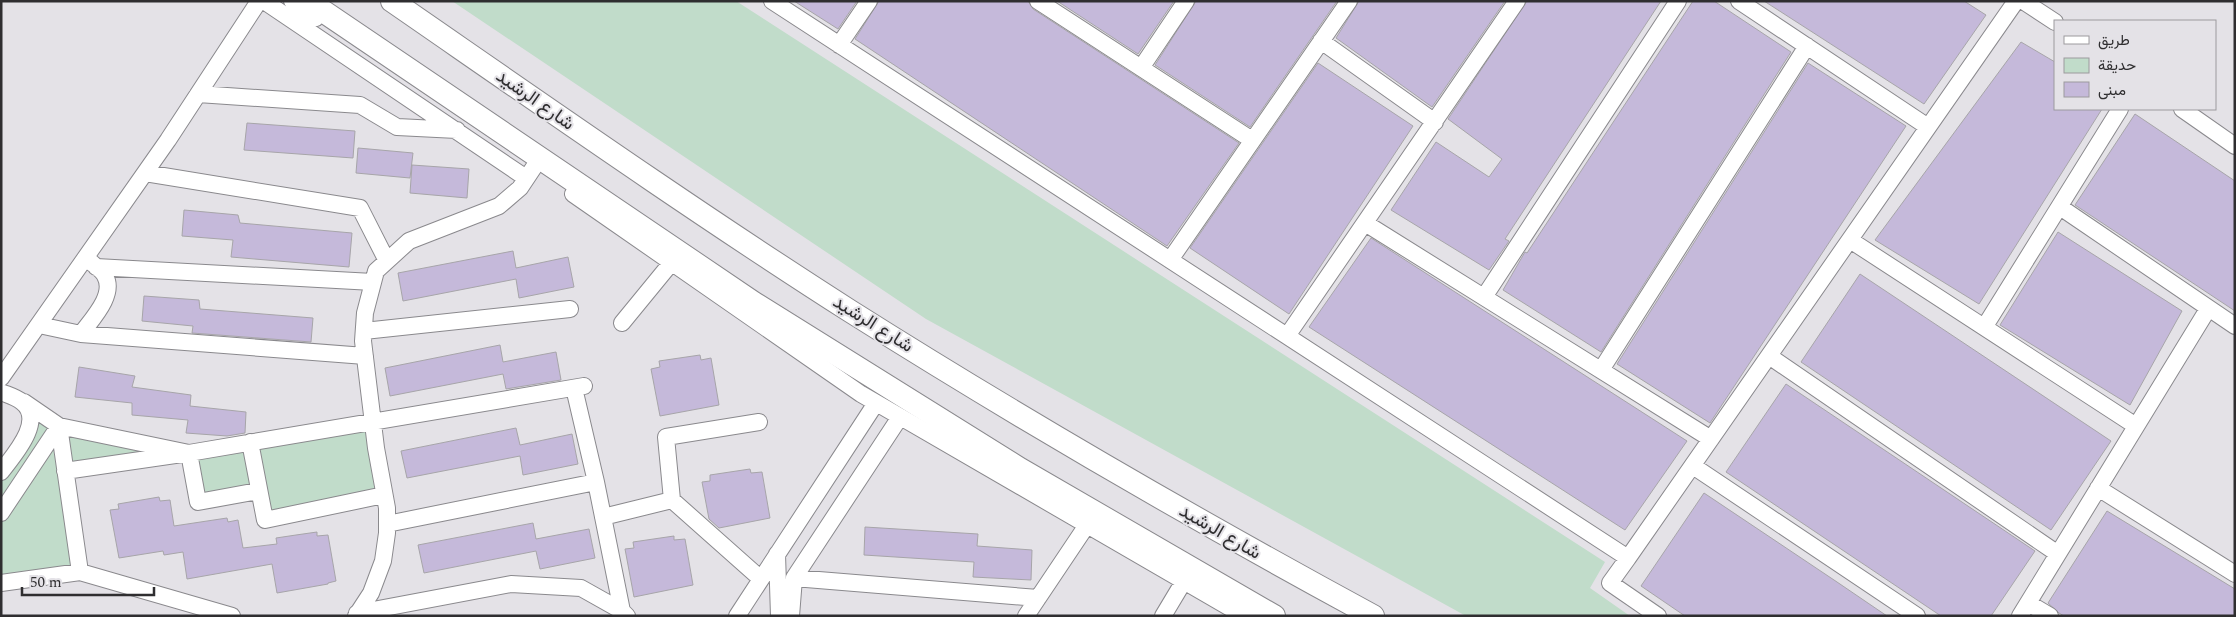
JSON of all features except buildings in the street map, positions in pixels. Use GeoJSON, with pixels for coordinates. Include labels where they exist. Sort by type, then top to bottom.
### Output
{"type":"FeatureCollection","features":[{"type":"Feature","properties":{"kind":"street"},"geometry":{"type":"LineString","coordinates":[[1,378],[39,325],[91,262],[144,173],[259,1]]}},
{"type":"Feature","properties":{"kind":"street"},"geometry":{"type":"LineString","coordinates":[[264,1],[457,130],[530,172],[672,262],[876,402],[1244,616]]}},
{"type":"Feature","properties":{"kind":"street","name":"شارع الرشيد"},"geometry":{"type":"LineString","coordinates":[[392,1],[701,214],[915,352],[1160,498],[1373,616]]}},
{"type":"Feature","properties":{"kind":"street"},"geometry":{"type":"LineString","coordinates":[[772,1],[1628,558]]}},
{"type":"Feature","properties":{"kind":"street"},"geometry":{"type":"LineString","coordinates":[[839,45],[869,1]]}},
{"type":"Feature","properties":{"kind":"street"},"geometry":{"type":"LineString","coordinates":[[1038,1],[1252,140]]}},
{"type":"Feature","properties":{"kind":"street"},"geometry":{"type":"LineString","coordinates":[[1141,68],[1186,1]]}},
{"type":"Feature","properties":{"kind":"street"},"geometry":{"type":"LineString","coordinates":[[1170,260],[1349,1]]}},
{"type":"Feature","properties":{"kind":"street"},"geometry":{"type":"LineString","coordinates":[[1287,336],[1517,1]]}},
{"type":"Feature","properties":{"kind":"street"},"geometry":{"type":"LineString","coordinates":[[1484,297],[1678,1]]}},
{"type":"Feature","properties":{"kind":"street"},"geometry":{"type":"LineString","coordinates":[[1739,1],[1928,128]]}},
{"type":"Feature","properties":{"kind":"street"},"geometry":{"type":"LineString","coordinates":[[1658,616],[1610,583],[2016,1]]}},
{"type":"Feature","properties":{"kind":"street"},"geometry":{"type":"LineString","coordinates":[[2023,1],[2054,21]]}},
{"type":"Feature","properties":{"kind":"street"},"geometry":{"type":"LineString","coordinates":[[305,2],[530,172]]}},
{"type":"Feature","properties":{"kind":"street"},"geometry":{"type":"LineString","coordinates":[[305,2],[754,303],[1020,469],[1274,616]]}},
{"type":"Feature","properties":{"kind":"street"},"geometry":{"type":"LineString","coordinates":[[1321,40],[1434,122]]}},
{"type":"Feature","properties":{"kind":"street"},"geometry":{"type":"LineString","coordinates":[[1601,370],[1807,46]]}},
{"type":"Feature","properties":{"kind":"street"},"geometry":{"type":"LineString","coordinates":[[198,94],[360,105],[397,127],[457,130]]}},
{"type":"Feature","properties":{"kind":"street"},"geometry":{"type":"LineString","coordinates":[[1985,326],[2119,110]]}},
{"type":"Feature","properties":{"kind":"street"},"geometry":{"type":"LineString","coordinates":[[2183,110],[2235,146]]}},
{"type":"Feature","properties":{"kind":"street"},"geometry":{"type":"LineString","coordinates":[[362,614],[383,561],[387,524],[365,356],[364,313],[376,271],[409,241],[499,206],[520,188],[530,172]]}},
{"type":"Feature","properties":{"kind":"street"},"geometry":{"type":"LineString","coordinates":[[144,173],[360,208],[388,261]]}},
{"type":"Feature","properties":{"kind":"street"},"geometry":{"type":"LineString","coordinates":[[2060,207],[2235,326]]}},
{"type":"Feature","properties":{"kind":"street"},"geometry":{"type":"LineString","coordinates":[[1365,223],[1711,439]]}},
{"type":"Feature","properties":{"kind":"street"},"geometry":{"type":"LineString","coordinates":[[1850,240],[1985,326],[2136,426]]}},
{"type":"Feature","properties":{"kind":"street"},"geometry":{"type":"LineString","coordinates":[[91,262],[373,282]]}},
{"type":"Feature","properties":{"kind":"street"},"geometry":{"type":"LineString","coordinates":[[81,334],[105,299],[109,288],[105,276],[91,262]]}},
{"type":"Feature","properties":{"kind":"street"},"geometry":{"type":"LineString","coordinates":[[622,323],[672,262]]}},
{"type":"Feature","properties":{"kind":"street"},"geometry":{"type":"LineString","coordinates":[[364,331],[570,309]]}},
{"type":"Feature","properties":{"kind":"street"},"geometry":{"type":"LineString","coordinates":[[2050,616],[2024,609],[2208,309]]}},
{"type":"Feature","properties":{"kind":"street"},"geometry":{"type":"LineString","coordinates":[[39,325],[81,334],[365,356]]}},
{"type":"Feature","properties":{"kind":"street"},"geometry":{"type":"LineString","coordinates":[[1769,356],[2058,554]]}},
{"type":"Feature","properties":{"kind":"street"},"geometry":{"type":"LineString","coordinates":[[65,471],[189,453],[579,387],[596,482],[624,613]]}},
{"type":"Feature","properties":{"kind":"street"},"geometry":{"type":"LineString","coordinates":[[1,392],[24,402],[59,426],[189,453]]}},
{"type":"Feature","properties":{"kind":"street"},"geometry":{"type":"LineString","coordinates":[[1,472],[29,432],[31,417],[24,402]]}},
{"type":"Feature","properties":{"kind":"street"},"geometry":{"type":"LineString","coordinates":[[737,616],[876,402]]}},
{"type":"Feature","properties":{"kind":"street"},"geometry":{"type":"LineString","coordinates":[[791,616],[794,578],[900,417]]}},
{"type":"Feature","properties":{"kind":"street"},"geometry":{"type":"LineString","coordinates":[[759,422],[666,437],[672,500],[761,579]]}},
{"type":"Feature","properties":{"kind":"street"},"geometry":{"type":"LineString","coordinates":[[59,426],[80,572]]}},
{"type":"Feature","properties":{"kind":"street"},"geometry":{"type":"LineString","coordinates":[[1,513],[59,426]]}},
{"type":"Feature","properties":{"kind":"street"},"geometry":{"type":"LineString","coordinates":[[250,442],[264,520],[384,495]]}},
{"type":"Feature","properties":{"kind":"street"},"geometry":{"type":"LineString","coordinates":[[189,453],[198,502],[258,491]]}},
{"type":"Feature","properties":{"kind":"street"},"geometry":{"type":"LineString","coordinates":[[1693,466],[1918,616]]}},
{"type":"Feature","properties":{"kind":"street"},"geometry":{"type":"LineString","coordinates":[[387,524],[596,482]]}},
{"type":"Feature","properties":{"kind":"street"},"geometry":{"type":"LineString","coordinates":[[2098,488],[2235,574]]}},
{"type":"Feature","properties":{"kind":"street"},"geometry":{"type":"LineString","coordinates":[[603,517],[672,500]]}},
{"type":"Feature","properties":{"kind":"street"},"geometry":{"type":"LineString","coordinates":[[1026,616],[1087,525]]}},
{"type":"Feature","properties":{"kind":"street"},"geometry":{"type":"LineString","coordinates":[[777,554],[779,616]]}},
{"type":"Feature","properties":{"kind":"street"},"geometry":{"type":"LineString","coordinates":[[1,583],[80,572],[232,616]]}},
{"type":"Feature","properties":{"kind":"street"},"geometry":{"type":"LineString","coordinates":[[794,578],[1038,598]]}},
{"type":"Feature","properties":{"kind":"street"},"geometry":{"type":"LineString","coordinates":[[1163,616],[1184,581]]}},
{"type":"Feature","properties":{"kind":"street"},"geometry":{"type":"LineString","coordinates":[[362,614],[511,584],[581,588],[624,613]]}},
{"type":"Feature","properties":{"kind":"green space"},"geometry":{"type":"Polygon","coordinates":[[[452,1],[736,1],[1605,562],[1590,588],[1630,616],[1466,616],[926,319],[452,1]]]}},
{"type":"Feature","properties":{"kind":"green space"},"geometry":{"type":"Polygon","coordinates":[[[31,417],[59,426],[189,453],[373,421],[384,495],[265,520],[259,491],[198,502],[188,453],[66,471],[80,572],[1,583],[1,472],[31,417]]]}}]}
